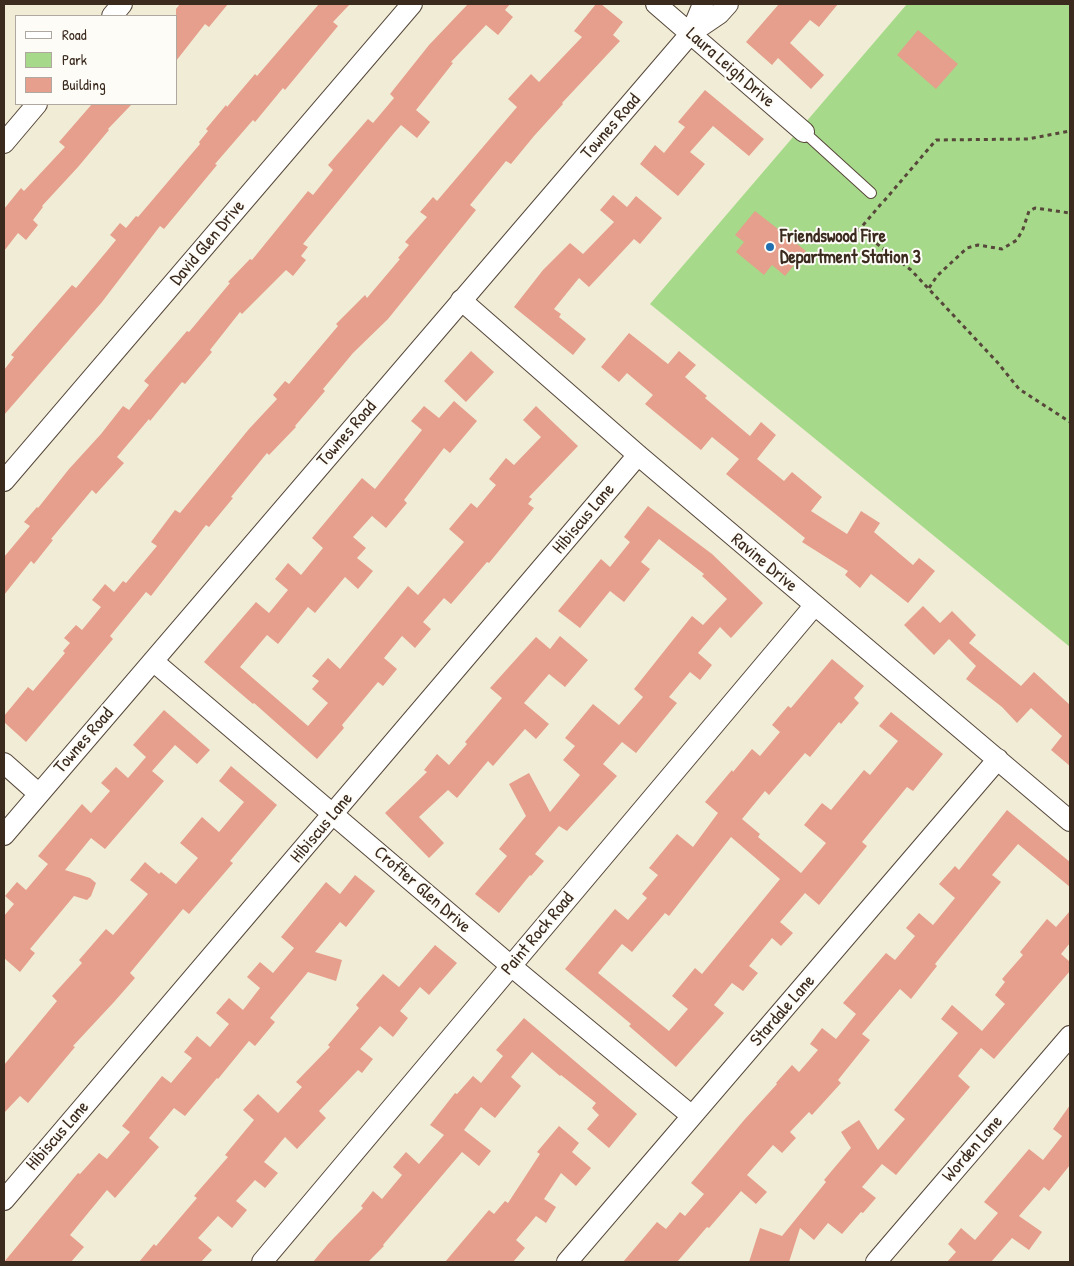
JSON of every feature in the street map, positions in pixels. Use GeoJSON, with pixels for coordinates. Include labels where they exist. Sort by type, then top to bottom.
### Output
{"type":"FeatureCollection","features":[{"type":"Feature","properties":{"kind":"street"},"geometry":{"type":"LineString","coordinates":[[113,15],[122,4]]}},
{"type":"Feature","properties":{"kind":"street","name":"David Glen Drive"},"geometry":{"type":"LineString","coordinates":[[4,482],[412,4]]}},
{"type":"Feature","properties":{"kind":"street","name":"Laura Leigh Drive"},"geometry":{"type":"LineString","coordinates":[[656,4],[804,132]]}},
{"type":"Feature","properties":{"kind":"street","name":"Townes Road"},"geometry":{"type":"LineString","coordinates":[[691,34],[703,4]]}},
{"type":"Feature","properties":{"kind":"street","name":"Townes Road"},"geometry":{"type":"LineString","coordinates":[[4,835],[691,34],[719,14],[728,4]]}},
{"type":"Feature","properties":{"kind":"street"},"geometry":{"type":"LineString","coordinates":[[4,143],[36,105]]}},
{"type":"Feature","properties":{"kind":"street","name":"Ravine Drive"},"geometry":{"type":"LineString","coordinates":[[461,300],[638,456],[1070,821]]}},
{"type":"Feature","properties":{"kind":"street","name":"Hibiscus Lane"},"geometry":{"type":"LineString","coordinates":[[4,1200],[638,456]]}},
{"type":"Feature","properties":{"kind":"street","name":"Paint Rock Road"},"geometry":{"type":"LineString","coordinates":[[262,1262],[814,606]]}},
{"type":"Feature","properties":{"kind":"street","name":"Crofter Glen Drive"},"geometry":{"type":"LineString","coordinates":[[153,661],[511,966],[692,1116]]}},
{"type":"Feature","properties":{"kind":"street","name":"Stardale Lane"},"geometry":{"type":"LineString","coordinates":[[567,1262],[998,759]]}},
{"type":"Feature","properties":{"kind":"street"},"geometry":{"type":"LineString","coordinates":[[4,763],[39,794]]}},
{"type":"Feature","properties":{"kind":"street","name":"Worden Lane"},"geometry":{"type":"LineString","coordinates":[[876,1262],[1070,1036]]}},
{"type":"Feature","properties":{"kind":"lane"},"geometry":{"type":"LineString","coordinates":[[804,132],[872,192]]}},
{"type":"Feature","properties":{"kind":"path"},"geometry":{"type":"LineString","coordinates":[[1070,131],[1028,138],[936,140],[858,230],[911,270],[998,363],[1019,389],[1070,422]]}},
{"type":"Feature","properties":{"kind":"path"},"geometry":{"type":"LineString","coordinates":[[872,192],[883,201]]}},
{"type":"Feature","properties":{"kind":"path"},"geometry":{"type":"LineString","coordinates":[[929,288],[937,276],[967,248],[978,245],[1002,249],[1016,240],[1023,229],[1029,211],[1035,208],[1070,213]]}},
{"type":"Feature","properties":{"kind":"green space"},"geometry":{"type":"Polygon","coordinates":[[[907,4],[1070,4],[1070,647],[650,304],[907,4]]]}},
{"type":"Feature","properties":{"kind":"building"},"geometry":{"type":"Polygon","coordinates":[[[180,4],[228,4],[209,27],[205,24],[178,58],[178,15],[176,15],[176,9],[180,4]]]}},
{"type":"Feature","properties":{"kind":"building"},"geometry":{"type":"Polygon","coordinates":[[[319,4],[350,4],[333,22],[338,26],[285,90],[283,88],[255,122],[253,120],[215,164],[217,165],[164,229],[160,226],[102,302],[4,415],[4,370],[14,357],[11,355],[72,285],[76,288],[107,251],[116,240],[110,235],[120,223],[126,228],[136,216],[138,217],[200,144],[199,142],[208,131],[206,129],[226,105],[227,107],[255,74],[257,76],[319,4]]]}},
{"type":"Feature","properties":{"kind":"building"},"geometry":{"type":"Polygon","coordinates":[[[468,4],[510,4],[505,10],[513,17],[498,35],[486,25],[451,62],[453,63],[416,110],[430,122],[417,138],[401,125],[303,244],[308,247],[301,256],[306,260],[293,276],[286,270],[242,314],[240,312],[210,350],[212,352],[185,384],[182,382],[117,457],[124,463],[96,494],[92,490],[51,539],[53,540],[34,564],[31,561],[4,595],[4,557],[30,526],[24,522],[38,508],[123,406],[129,410],[149,385],[144,381],[187,331],[189,332],[230,283],[228,282],[250,259],[252,260],[308,191],[313,195],[333,170],[328,165],[368,119],[373,123],[394,98],[390,94],[429,45],[468,4]]]}},
{"type":"Feature","properties":{"kind":"building"},"geometry":{"type":"Polygon","coordinates":[[[596,4],[601,4],[623,22],[613,35],[620,41],[562,103],[511,164],[506,161],[470,205],[476,210],[388,319],[353,353],[323,389],[325,391],[296,427],[269,455],[267,453],[209,527],[206,525],[151,596],[146,592],[110,636],[113,639],[26,742],[4,722],[4,716],[28,687],[33,691],[65,653],[63,651],[70,643],[64,638],[76,625],[82,630],[101,607],[92,600],[105,584],[114,592],[123,581],[126,583],[157,546],[151,542],[175,510],[180,513],[249,429],[277,399],[273,395],[285,381],[289,384],[338,326],[336,324],[365,295],[367,298],[400,259],[398,258],[409,245],[405,242],[427,217],[420,212],[433,197],[437,201],[517,107],[508,99],[531,74],[539,82],[582,37],[574,31],[596,4]]]}},
{"type":"Feature","properties":{"kind":"building"},"geometry":{"type":"Polygon","coordinates":[[[779,4],[838,4],[819,27],[810,20],[790,43],[824,75],[811,89],[778,58],[772,65],[746,42],[779,4]]]}},
{"type":"Feature","properties":{"kind":"building"},"geometry":{"type":"Polygon","coordinates":[[[918,30],[958,64],[936,89],[897,55],[918,30]]]}},
{"type":"Feature","properties":{"kind":"building"},"geometry":{"type":"Polygon","coordinates":[[[705,90],[764,139],[749,156],[713,126],[690,152],[705,164],[678,196],[640,164],[655,145],[664,153],[685,127],[678,122],[705,90]]]}},
{"type":"Feature","properties":{"kind":"building"},"geometry":{"type":"Polygon","coordinates":[[[91,105],[131,105],[42,206],[33,220],[38,225],[26,240],[18,233],[4,251],[4,209],[21,188],[24,191],[65,147],[59,142],[91,105]]]}},
{"type":"Feature","properties":{"kind":"building"},"geometry":{"type":"Polygon","coordinates":[[[613,195],[627,207],[636,196],[662,218],[640,244],[634,239],[589,287],[579,278],[554,309],[561,314],[559,317],[586,339],[573,355],[514,307],[543,270],[570,243],[583,254],[614,222],[600,210],[613,195]]]}},
{"type":"Feature","properties":{"kind":"building","name":"Friendswood Fire Department Station 3"},"geometry":{"type":"Polygon","coordinates":[[[755,211],[806,251],[785,276],[772,265],[764,275],[736,252],[744,242],[735,235],[755,211]]]}},
{"type":"Feature","properties":{"kind":"building"},"geometry":{"type":"Polygon","coordinates":[[[629,333],[668,364],[679,351],[696,365],[685,377],[707,396],[705,398],[750,436],[761,422],[776,435],[757,459],[784,481],[792,472],[822,497],[811,511],[847,534],[861,511],[880,523],[874,532],[913,565],[919,558],[935,571],[908,603],[871,574],[860,588],[845,575],[848,571],[802,542],[805,538],[726,474],[739,459],[712,437],[701,450],[645,404],[653,395],[627,373],[619,382],[601,367],[629,333]]]}},
{"type":"Feature","properties":{"kind":"building"},"geometry":{"type":"Polygon","coordinates":[[[471,351],[494,372],[466,402],[444,381],[471,351]]]}},
{"type":"Feature","properties":{"kind":"building"},"geometry":{"type":"Polygon","coordinates":[[[454,401],[477,421],[450,453],[444,448],[404,500],[407,503],[386,528],[372,516],[353,537],[366,548],[357,558],[373,571],[358,589],[345,577],[315,613],[308,607],[278,644],[267,635],[240,667],[308,726],[328,703],[312,689],[319,681],[312,676],[328,658],[340,669],[408,586],[418,595],[464,542],[449,529],[471,503],[477,508],[496,485],[489,479],[506,458],[514,465],[541,437],[523,420],[536,406],[578,446],[529,497],[532,499],[528,504],[534,508],[489,563],[487,562],[451,604],[444,598],[423,622],[431,629],[415,648],[402,636],[384,658],[397,669],[383,686],[378,682],[342,725],[344,728],[317,759],[204,662],[256,602],[269,613],[288,590],[275,579],[288,563],[301,575],[323,548],[312,538],[362,478],[375,489],[422,430],[411,421],[424,406],[439,418],[454,401]]]}},
{"type":"Feature","properties":{"kind":"building"},"geometry":{"type":"Polygon","coordinates":[[[648,506],[712,554],[763,603],[731,638],[720,627],[698,653],[712,665],[700,680],[690,672],[669,697],[677,703],[636,753],[622,742],[603,764],[617,776],[567,831],[559,826],[535,854],[544,861],[499,913],[475,894],[507,856],[499,849],[526,816],[509,784],[529,773],[550,812],[580,775],[563,760],[575,746],[565,738],[593,704],[619,725],[643,697],[634,689],[692,616],[703,625],[727,599],[702,576],[704,574],[659,539],[641,562],[650,569],[624,602],[610,591],[580,628],[558,611],[601,559],[610,567],[630,542],[624,537],[648,506]]]}},
{"type":"Feature","properties":{"kind":"building"},"geometry":{"type":"Polygon","coordinates":[[[923,606],[940,623],[952,611],[976,635],[969,643],[1021,686],[1034,672],[1070,705],[1070,766],[1051,750],[1062,736],[1031,708],[1017,723],[1002,707],[966,679],[976,666],[949,639],[934,655],[904,625],[923,606]]]}},
{"type":"Feature","properties":{"kind":"building"},"geometry":{"type":"Polygon","coordinates":[[[560,636],[588,660],[565,687],[549,674],[524,703],[549,724],[536,739],[525,729],[493,766],[488,761],[457,798],[448,790],[419,817],[444,843],[429,858],[385,813],[427,772],[424,770],[437,754],[449,765],[467,744],[465,742],[502,698],[490,688],[536,637],[550,649],[560,636]]]}},
{"type":"Feature","properties":{"kind":"building"},"geometry":{"type":"Polygon","coordinates":[[[832,659],[864,686],[854,698],[859,703],[841,724],[839,722],[810,757],[805,753],[769,795],[765,791],[742,819],[760,834],[758,837],[801,873],[826,843],[804,825],[822,803],[831,810],[864,770],[870,775],[898,741],[879,726],[891,712],[943,754],[913,791],[907,787],[862,842],[867,846],[819,905],[805,893],[780,922],[793,933],[781,946],[772,938],[749,966],[758,973],[743,991],[732,983],[714,1005],[724,1013],[676,1067],[629,1026],[631,1024],[565,969],[615,909],[628,920],[647,898],[642,894],[658,875],[649,868],[677,834],[693,847],[718,813],[705,802],[752,749],[760,756],[780,732],[772,725],[788,706],[791,708],[832,659]],[[731,837],[669,916],[665,913],[632,952],[622,944],[598,973],[669,1031],[688,1009],[672,996],[695,968],[702,974],[780,879],[731,837]]]}},
{"type":"Feature","properties":{"kind":"building"},"geometry":{"type":"Polygon","coordinates":[[[164,710],[210,750],[197,764],[175,745],[152,771],[164,781],[105,849],[91,838],[65,870],[90,878],[96,883],[91,896],[87,900],[74,896],[30,949],[35,953],[20,972],[4,958],[4,916],[14,904],[5,896],[17,882],[26,890],[48,864],[38,856],[82,804],[91,813],[110,791],[101,783],[116,767],[128,778],[146,757],[133,745],[164,710]]]}},
{"type":"Feature","properties":{"kind":"building"},"geometry":{"type":"Polygon","coordinates":[[[231,766],[277,805],[230,861],[233,863],[189,914],[183,909],[130,973],[135,978],[73,1046],[75,1047],[28,1103],[20,1096],[4,1113],[4,1065],[57,1001],[52,996],[82,963],[79,960],[106,929],[113,935],[148,894],[130,880],[145,862],[159,874],[161,872],[176,884],[198,858],[180,843],[202,817],[219,832],[244,802],[219,781],[231,766]]]}},
{"type":"Feature","properties":{"kind":"building"},"geometry":{"type":"Polygon","coordinates":[[[1007,810],[1070,862],[1070,887],[1018,844],[992,875],[1001,882],[935,964],[937,966],[911,999],[900,989],[862,1034],[870,1040],[838,1080],[841,1083],[812,1115],[809,1112],[790,1132],[796,1138],[782,1153],[773,1145],[747,1175],[767,1192],[756,1204],[741,1191],[677,1262],[623,1262],[657,1222],[666,1229],[680,1212],[685,1216],[704,1194],[691,1183],[792,1065],[799,1072],[818,1050],[810,1044],[822,1028],[836,1039],[856,1014],[843,1003],[886,953],[895,960],[915,936],[906,928],[919,913],[933,925],[955,898],[939,884],[955,866],[959,870],[1007,810]]]}},
{"type":"Feature","properties":{"kind":"building"},"geometry":{"type":"Polygon","coordinates":[[[355,875],[375,891],[346,927],[340,922],[315,952],[342,960],[336,981],[308,972],[270,1018],[275,1022],[255,1046],[249,1041],[185,1116],[174,1108],[149,1138],[159,1147],[115,1198],[107,1190],[70,1235],[84,1247],[71,1262],[4,1262],[78,1173],[80,1174],[99,1153],[107,1159],[130,1132],[122,1126],[162,1076],[171,1083],[192,1058],[184,1052],[197,1036],[210,1047],[229,1024],[216,1013],[229,998],[243,1010],[260,988],[247,977],[260,962],[273,973],[294,948],[281,937],[326,882],[340,894],[355,875]]]}},
{"type":"Feature","properties":{"kind":"building"},"geometry":{"type":"Polygon","coordinates":[[[1070,911],[1070,943],[1061,954],[1070,962],[1070,971],[994,1059],[981,1048],[958,1076],[970,1087],[896,1175],[882,1164],[862,1187],[876,1198],[863,1213],[861,1212],[842,1234],[828,1223],[814,1240],[800,1228],[789,1262],[749,1262],[760,1228],[782,1236],[826,1182],[824,1180],[851,1148],[841,1132],[859,1120],[878,1150],[905,1119],[894,1110],[958,1033],[941,1019],[952,1005],[982,1031],[1005,1004],[995,995],[1005,982],[1002,979],[1023,955],[1020,952],[1047,919],[1056,927],[1070,911]]]}},
{"type":"Feature","properties":{"kind":"building"},"geometry":{"type":"Polygon","coordinates":[[[435,945],[457,963],[429,995],[420,987],[400,1011],[408,1018],[393,1037],[380,1026],[360,1049],[373,1059],[362,1073],[358,1070],[319,1111],[326,1118],[297,1149],[285,1137],[264,1162],[278,1173],[265,1188],[255,1180],[236,1201],[247,1210],[232,1228],[218,1216],[198,1238],[212,1250],[201,1262],[139,1262],[154,1244],[156,1246],[197,1198],[194,1196],[228,1157],[225,1155],[254,1120],[243,1110],[258,1094],[278,1113],[302,1087],[296,1082],[330,1047],[328,1045],[359,1008],[356,1005],[383,974],[399,987],[435,945]]]}},
{"type":"Feature","properties":{"kind":"building"},"geometry":{"type":"Polygon","coordinates":[[[524,1018],[637,1114],[609,1148],[587,1129],[599,1115],[592,1108],[596,1103],[532,1052],[511,1077],[521,1086],[495,1118],[481,1107],[464,1130],[491,1151],[479,1166],[462,1152],[384,1246],[368,1262],[313,1262],[363,1208],[361,1206],[373,1191],[382,1199],[402,1175],[393,1167],[406,1152],[419,1164],[444,1135],[430,1125],[455,1093],[457,1094],[473,1076],[481,1083],[503,1056],[496,1050],[524,1018]]]}},
{"type":"Feature","properties":{"kind":"building"},"geometry":{"type":"Polygon","coordinates":[[[1070,1105],[1070,1165],[1049,1191],[1044,1187],[1019,1216],[1042,1232],[1029,1250],[1012,1238],[991,1262],[947,1262],[956,1252],[948,1244],[961,1228],[975,1240],[998,1213],[984,1202],[1029,1149],[1043,1160],[1062,1136],[1053,1129],[1070,1105]]]}},
{"type":"Feature","properties":{"kind":"building"},"geometry":{"type":"Polygon","coordinates":[[[559,1126],[579,1143],[572,1152],[591,1168],[576,1186],[561,1173],[544,1199],[556,1207],[546,1223],[536,1216],[516,1240],[525,1248],[513,1262],[445,1262],[489,1210],[494,1214],[505,1201],[508,1203],[540,1154],[537,1152],[559,1126]]]}},
{"type":"Feature","properties":{"kind":"place","name":"Friendswood Fire Department Station 3"},"geometry":{"type":"Point","coordinates":[770,247]}}]}
